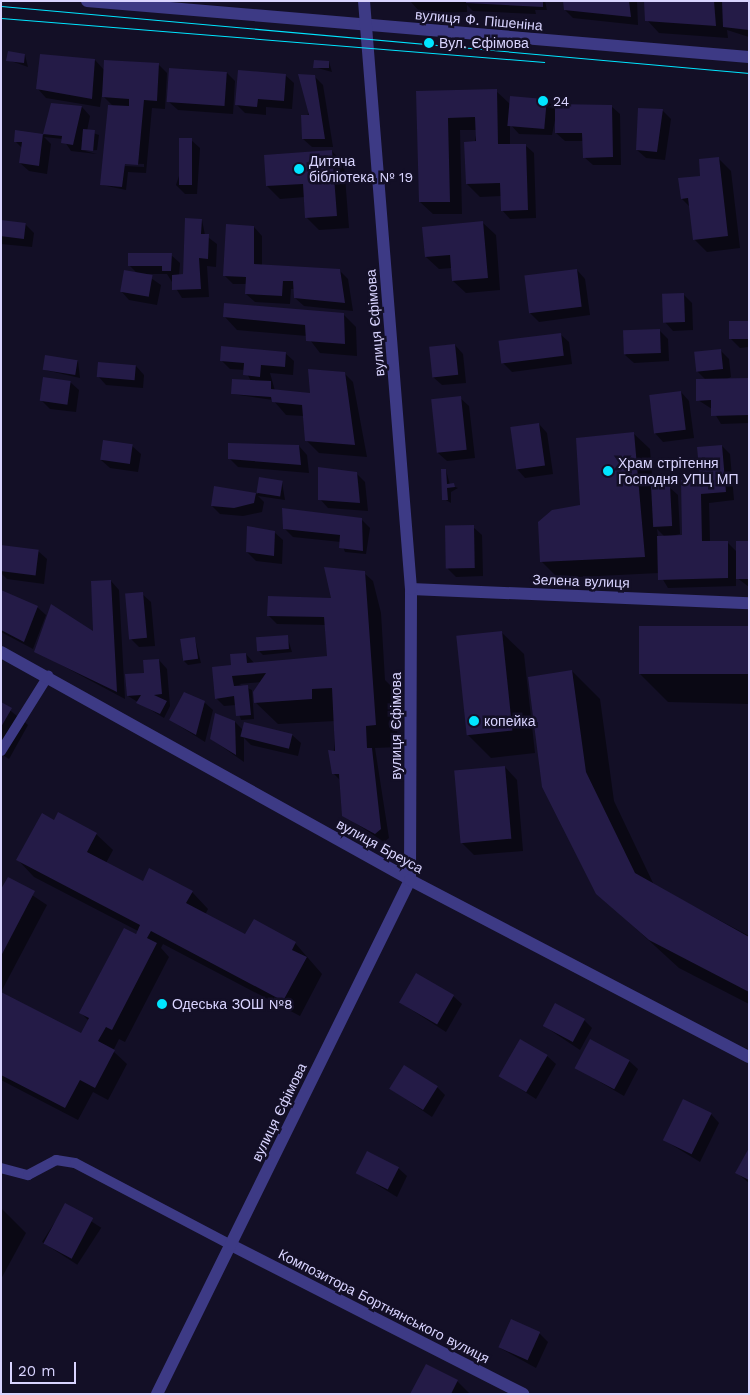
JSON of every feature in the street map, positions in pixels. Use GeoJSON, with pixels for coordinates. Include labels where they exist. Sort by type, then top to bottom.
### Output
{"type":"FeatureCollection","features":[{"type":"Feature","properties":{"kind":"street","name":"вулиця Ф. Пішеніна"},"geometry":{"type":"LineString","coordinates":[[87,1],[749,57]]}},
{"type":"Feature","properties":{"kind":"street","name":"вулиця Єфімова"},"geometry":{"type":"LineString","coordinates":[[157,1394],[410,880],[411,589],[364,1]]}},
{"type":"Feature","properties":{"kind":"street","name":"Зелена вулиця"},"geometry":{"type":"LineString","coordinates":[[411,589],[749,603]]}},
{"type":"Feature","properties":{"kind":"street","name":"вулиця Бреуса"},"geometry":{"type":"LineString","coordinates":[[1,652],[48,676],[410,880],[749,1057]]}},
{"type":"Feature","properties":{"kind":"street","name":"Композитора Бортнянського вулиця"},"geometry":{"type":"LineString","coordinates":[[231,1245],[523,1394]]}},
{"type":"Feature","properties":{"kind":"lane"},"geometry":{"type":"LineString","coordinates":[[1,751],[48,676]]}},
{"type":"Feature","properties":{"kind":"lane"},"geometry":{"type":"LineString","coordinates":[[1,1168],[28,1175],[56,1160],[75,1162],[231,1245]]}},
{"type":"Feature","properties":{"kind":"building"},"geometry":{"type":"Polygon","coordinates":[[[466,1],[543,1],[543,7],[466,3],[466,1]]]}},
{"type":"Feature","properties":{"kind":"building"},"geometry":{"type":"Polygon","coordinates":[[[563,1],[629,1],[631,17],[564,10],[563,1]]]}},
{"type":"Feature","properties":{"kind":"building"},"geometry":{"type":"Polygon","coordinates":[[[644,1],[714,1],[716,26],[645,21],[644,1]]]}},
{"type":"Feature","properties":{"kind":"building"},"geometry":{"type":"Polygon","coordinates":[[[722,1],[749,1],[749,30],[723,27],[722,1]]]}},
{"type":"Feature","properties":{"kind":"building"},"geometry":{"type":"Polygon","coordinates":[[[421,14],[439,15],[439,22],[421,21],[421,14]]]}},
{"type":"Feature","properties":{"kind":"building"},"geometry":{"type":"Polygon","coordinates":[[[8,51],[25,54],[24,63],[6,61],[8,51]]]}},
{"type":"Feature","properties":{"kind":"building"},"geometry":{"type":"Polygon","coordinates":[[[40,54],[95,59],[92,99],[36,89],[40,54]]]}},
{"type":"Feature","properties":{"kind":"building"},"geometry":{"type":"Polygon","coordinates":[[[104,60],[159,63],[157,101],[144,100],[138,165],[125,164],[122,187],[100,185],[108,105],[129,106],[129,99],[102,97],[104,60]]]}},
{"type":"Feature","properties":{"kind":"building"},"geometry":{"type":"Polygon","coordinates":[[[314,60],[329,61],[329,68],[313,68],[314,60]]]}},
{"type":"Feature","properties":{"kind":"building"},"geometry":{"type":"Polygon","coordinates":[[[169,68],[227,72],[224,106],[167,102],[169,68]]]}},
{"type":"Feature","properties":{"kind":"building"},"geometry":{"type":"Polygon","coordinates":[[[238,70],[286,74],[284,101],[258,99],[257,107],[235,105],[238,70]]]}},
{"type":"Feature","properties":{"kind":"building"},"geometry":{"type":"Polygon","coordinates":[[[298,74],[315,75],[325,139],[302,139],[301,115],[309,115],[298,74]]]}},
{"type":"Feature","properties":{"kind":"building"},"geometry":{"type":"Polygon","coordinates":[[[497,89],[498,144],[526,144],[528,210],[501,211],[500,183],[466,184],[464,142],[476,141],[475,117],[448,118],[450,202],[419,202],[416,91],[497,89]]]}},
{"type":"Feature","properties":{"kind":"building"},"geometry":{"type":"Polygon","coordinates":[[[510,96],[547,99],[544,129],[507,126],[510,96]]]}},
{"type":"Feature","properties":{"kind":"building"},"geometry":{"type":"Polygon","coordinates":[[[51,103],[82,106],[73,145],[61,143],[62,136],[43,134],[51,103]]]}},
{"type":"Feature","properties":{"kind":"building"},"geometry":{"type":"Polygon","coordinates":[[[555,104],[612,105],[613,157],[583,158],[582,133],[555,133],[555,104]]]}},
{"type":"Feature","properties":{"kind":"building"},"geometry":{"type":"Polygon","coordinates":[[[638,108],[663,109],[657,152],[636,150],[638,108]]]}},
{"type":"Feature","properties":{"kind":"building"},"geometry":{"type":"Polygon","coordinates":[[[83,129],[95,130],[93,151],[81,150],[83,129]]]}},
{"type":"Feature","properties":{"kind":"building"},"geometry":{"type":"Polygon","coordinates":[[[15,130],[43,134],[39,166],[19,163],[22,142],[14,142],[15,130]]]}},
{"type":"Feature","properties":{"kind":"building"},"geometry":{"type":"Polygon","coordinates":[[[179,138],[192,138],[192,185],[179,185],[179,138]]]}},
{"type":"Feature","properties":{"kind":"building","name":"Дитяча бібліотека № 19"},"geometry":{"type":"Polygon","coordinates":[[[332,150],[337,216],[305,218],[303,184],[266,186],[264,155],[332,150]]]}},
{"type":"Feature","properties":{"kind":"building"},"geometry":{"type":"Polygon","coordinates":[[[719,157],[728,236],[693,240],[688,198],[681,199],[678,178],[700,176],[699,159],[719,157]]]}},
{"type":"Feature","properties":{"kind":"building"},"geometry":{"type":"Polygon","coordinates":[[[185,218],[202,219],[201,234],[209,234],[208,259],[199,258],[201,289],[172,290],[172,275],[183,274],[185,218]]]}},
{"type":"Feature","properties":{"kind":"building"},"geometry":{"type":"Polygon","coordinates":[[[1,220],[26,223],[24,239],[1,236],[1,220]]]}},
{"type":"Feature","properties":{"kind":"building"},"geometry":{"type":"Polygon","coordinates":[[[483,221],[488,278],[452,281],[450,255],[425,257],[422,227],[483,221]]]}},
{"type":"Feature","properties":{"kind":"building"},"geometry":{"type":"Polygon","coordinates":[[[226,224],[254,226],[254,264],[340,269],[345,303],[294,298],[293,281],[283,281],[282,296],[245,294],[246,277],[223,276],[226,224]]]}},
{"type":"Feature","properties":{"kind":"building"},"geometry":{"type":"Polygon","coordinates":[[[128,253],[172,253],[171,271],[162,271],[162,266],[128,266],[128,253]]]}},
{"type":"Feature","properties":{"kind":"building"},"geometry":{"type":"Polygon","coordinates":[[[577,269],[582,307],[529,313],[524,275],[577,269]]]}},
{"type":"Feature","properties":{"kind":"building"},"geometry":{"type":"Polygon","coordinates":[[[124,270],[153,275],[149,297],[120,292],[124,270]]]}},
{"type":"Feature","properties":{"kind":"building"},"geometry":{"type":"Polygon","coordinates":[[[684,293],[685,322],[663,323],[662,294],[684,293]]]}},
{"type":"Feature","properties":{"kind":"building"},"geometry":{"type":"Polygon","coordinates":[[[224,303],[344,313],[345,344],[306,341],[305,325],[223,317],[224,303]]]}},
{"type":"Feature","properties":{"kind":"building"},"geometry":{"type":"Polygon","coordinates":[[[729,321],[749,321],[749,339],[729,339],[729,321]]]}},
{"type":"Feature","properties":{"kind":"building"},"geometry":{"type":"Polygon","coordinates":[[[660,329],[661,353],[624,354],[623,330],[660,329]]]}},
{"type":"Feature","properties":{"kind":"building"},"geometry":{"type":"Polygon","coordinates":[[[561,333],[564,356],[501,364],[498,341],[561,333]]]}},
{"type":"Feature","properties":{"kind":"building"},"geometry":{"type":"Polygon","coordinates":[[[455,344],[458,375],[432,378],[429,347],[455,344]]]}},
{"type":"Feature","properties":{"kind":"building"},"geometry":{"type":"Polygon","coordinates":[[[221,346],[286,352],[285,367],[261,365],[260,377],[243,375],[244,363],[220,361],[221,346]]]}},
{"type":"Feature","properties":{"kind":"building"},"geometry":{"type":"Polygon","coordinates":[[[721,349],[723,369],[696,372],[694,352],[721,349]]]}},
{"type":"Feature","properties":{"kind":"building"},"geometry":{"type":"Polygon","coordinates":[[[45,355],[78,360],[75,375],[43,370],[45,355]]]}},
{"type":"Feature","properties":{"kind":"building"},"geometry":{"type":"Polygon","coordinates":[[[98,362],[136,365],[135,380],[97,377],[98,362]]]}},
{"type":"Feature","properties":{"kind":"building"},"geometry":{"type":"Polygon","coordinates":[[[308,369],[345,372],[355,445],[305,441],[302,405],[272,402],[271,397],[231,394],[232,379],[271,381],[271,389],[310,393],[308,369]]]}},
{"type":"Feature","properties":{"kind":"building"},"geometry":{"type":"Polygon","coordinates":[[[43,377],[71,381],[67,405],[40,401],[43,377]]]}},
{"type":"Feature","properties":{"kind":"building"},"geometry":{"type":"Polygon","coordinates":[[[749,378],[749,415],[711,416],[711,400],[696,401],[696,379],[749,378]]]}},
{"type":"Feature","properties":{"kind":"building"},"geometry":{"type":"Polygon","coordinates":[[[681,391],[686,430],[654,434],[649,395],[681,391]]]}},
{"type":"Feature","properties":{"kind":"building"},"geometry":{"type":"Polygon","coordinates":[[[461,396],[467,450],[437,453],[431,399],[461,396]]]}},
{"type":"Feature","properties":{"kind":"building"},"geometry":{"type":"Polygon","coordinates":[[[539,423],[545,466],[516,470],[510,427],[539,423]]]}},
{"type":"Feature","properties":{"kind":"building","name":"Храм стрітення Господня УПЦ МП"},"geometry":{"type":"Polygon","coordinates":[[[634,432],[645,557],[540,562],[538,522],[552,510],[580,505],[576,438],[634,432]]]}},
{"type":"Feature","properties":{"kind":"building"},"geometry":{"type":"Polygon","coordinates":[[[103,440],[133,444],[130,464],[100,460],[103,440]]]}},
{"type":"Feature","properties":{"kind":"building"},"geometry":{"type":"Polygon","coordinates":[[[228,443],[299,445],[301,465],[228,459],[228,443]]]}},
{"type":"Feature","properties":{"kind":"building"},"geometry":{"type":"Polygon","coordinates":[[[722,445],[726,492],[701,494],[702,541],[728,541],[728,578],[658,580],[657,536],[682,535],[681,480],[700,480],[697,447],[722,445]]]}},
{"type":"Feature","properties":{"kind":"building"},"geometry":{"type":"Polygon","coordinates":[[[318,467],[357,472],[360,503],[318,500],[318,467]]]}},
{"type":"Feature","properties":{"kind":"building"},"geometry":{"type":"Polygon","coordinates":[[[441,469],[446,469],[447,484],[454,483],[455,487],[447,488],[448,500],[442,500],[441,469]]]}},
{"type":"Feature","properties":{"kind":"building"},"geometry":{"type":"Polygon","coordinates":[[[259,477],[283,481],[280,497],[256,493],[259,477]]]}},
{"type":"Feature","properties":{"kind":"building"},"geometry":{"type":"Polygon","coordinates":[[[670,485],[672,526],[653,527],[651,486],[670,485]]]}},
{"type":"Feature","properties":{"kind":"building"},"geometry":{"type":"Polygon","coordinates":[[[214,486],[256,493],[254,503],[234,508],[211,506],[214,486]]]}},
{"type":"Feature","properties":{"kind":"building"},"geometry":{"type":"Polygon","coordinates":[[[282,508],[362,518],[363,551],[339,548],[340,535],[283,529],[282,508]]]}},
{"type":"Feature","properties":{"kind":"building"},"geometry":{"type":"Polygon","coordinates":[[[474,525],[475,568],[446,568],[445,526],[474,525]]]}},
{"type":"Feature","properties":{"kind":"building"},"geometry":{"type":"Polygon","coordinates":[[[247,526],[275,531],[274,556],[246,552],[247,526]]]}},
{"type":"Feature","properties":{"kind":"building"},"geometry":{"type":"Polygon","coordinates":[[[736,541],[749,541],[749,579],[736,579],[736,541]]]}},
{"type":"Feature","properties":{"kind":"building"},"geometry":{"type":"Polygon","coordinates":[[[1,545],[39,550],[36,575],[1,571],[1,545]]]}},
{"type":"Feature","properties":{"kind":"building"},"geometry":{"type":"Polygon","coordinates":[[[324,567],[365,571],[376,725],[366,726],[367,748],[372,748],[381,829],[375,834],[342,816],[339,774],[332,774],[328,750],[335,751],[332,688],[312,689],[312,699],[254,703],[253,692],[266,673],[232,676],[234,686],[248,685],[251,715],[236,716],[234,696],[215,699],[212,667],[231,665],[230,654],[246,653],[247,663],[327,656],[324,617],[267,616],[268,596],[331,598],[324,567]]]}},
{"type":"Feature","properties":{"kind":"building"},"geometry":{"type":"Polygon","coordinates":[[[111,580],[117,692],[34,652],[51,604],[93,631],[91,581],[111,580]]]}},
{"type":"Feature","properties":{"kind":"building"},"geometry":{"type":"Polygon","coordinates":[[[1,590],[38,606],[24,642],[1,630],[1,590]]]}},
{"type":"Feature","properties":{"kind":"building"},"geometry":{"type":"Polygon","coordinates":[[[143,592],[147,638],[129,639],[125,594],[143,592]]]}},
{"type":"Feature","properties":{"kind":"building"},"geometry":{"type":"Polygon","coordinates":[[[639,626],[749,626],[749,674],[639,674],[639,626]]]}},
{"type":"Feature","properties":{"kind":"building"},"geometry":{"type":"Polygon","coordinates":[[[502,631],[512,730],[467,735],[456,636],[502,631]]]}},
{"type":"Feature","properties":{"kind":"building"},"geometry":{"type":"Polygon","coordinates":[[[288,635],[289,649],[257,651],[256,637],[288,635]]]}},
{"type":"Feature","properties":{"kind":"building"},"geometry":{"type":"Polygon","coordinates":[[[195,637],[198,659],[183,661],[180,639],[195,637]]]}},
{"type":"Feature","properties":{"kind":"building"},"geometry":{"type":"Polygon","coordinates":[[[159,659],[162,694],[154,695],[167,701],[160,714],[136,703],[141,695],[127,696],[125,674],[144,673],[143,660],[159,659]]]}},
{"type":"Feature","properties":{"kind":"building"},"geometry":{"type":"Polygon","coordinates":[[[572,670],[586,772],[635,873],[749,937],[749,992],[649,940],[596,894],[542,787],[528,677],[572,670]]]}},
{"type":"Feature","properties":{"kind":"building"},"geometry":{"type":"Polygon","coordinates":[[[184,692],[205,701],[196,735],[169,720],[184,692]]]}},
{"type":"Feature","properties":{"kind":"building"},"geometry":{"type":"Polygon","coordinates":[[[1,702],[12,708],[1,727],[1,702]]]}},
{"type":"Feature","properties":{"kind":"building"},"geometry":{"type":"Polygon","coordinates":[[[215,713],[235,721],[236,755],[210,739],[215,713]]]}},
{"type":"Feature","properties":{"kind":"building"},"geometry":{"type":"Polygon","coordinates":[[[244,722],[293,734],[289,749],[240,737],[244,722]]]}},
{"type":"Feature","properties":{"kind":"building"},"geometry":{"type":"Polygon","coordinates":[[[505,766],[511,839],[461,843],[454,770],[505,766]]]}},
{"type":"Feature","properties":{"kind":"building"},"geometry":{"type":"Polygon","coordinates":[[[58,812],[97,833],[87,852],[143,881],[149,868],[193,891],[186,903],[245,934],[254,919],[296,942],[292,950],[307,957],[283,1001],[151,931],[147,938],[157,943],[112,1030],[106,1027],[98,1041],[115,1050],[95,1088],[80,1080],[65,1108],[1,1075],[1,992],[81,1033],[89,1018],[79,1013],[124,928],[136,934],[140,925],[16,860],[42,813],[54,820],[58,812]]]}},
{"type":"Feature","properties":{"kind":"building"},"geometry":{"type":"Polygon","coordinates":[[[8,877],[35,891],[1,956],[1,889],[8,877]]]}},
{"type":"Feature","properties":{"kind":"building"},"geometry":{"type":"Polygon","coordinates":[[[416,973],[454,995],[437,1024],[399,1002],[416,973]]]}},
{"type":"Feature","properties":{"kind":"building"},"geometry":{"type":"Polygon","coordinates":[[[555,1003],[585,1019],[573,1042],[543,1026],[555,1003]]]}},
{"type":"Feature","properties":{"kind":"building"},"geometry":{"type":"Polygon","coordinates":[[[520,1039],[548,1055],[526,1092],[498,1076],[520,1039]]]}},
{"type":"Feature","properties":{"kind":"building"},"geometry":{"type":"Polygon","coordinates":[[[590,1039],[630,1060],[614,1089],[575,1068],[590,1039]]]}},
{"type":"Feature","properties":{"kind":"building"},"geometry":{"type":"Polygon","coordinates":[[[404,1065],[438,1086],[423,1110],[389,1089],[404,1065]]]}},
{"type":"Feature","properties":{"kind":"building"},"geometry":{"type":"Polygon","coordinates":[[[683,1099],[712,1113],[692,1154],[663,1140],[683,1099]]]}},
{"type":"Feature","properties":{"kind":"building"},"geometry":{"type":"Polygon","coordinates":[[[749,1148],[749,1180],[735,1173],[749,1148]]]}},
{"type":"Feature","properties":{"kind":"building"},"geometry":{"type":"Polygon","coordinates":[[[367,1151],[399,1167],[388,1190],[356,1173],[367,1151]]]}},
{"type":"Feature","properties":{"kind":"building"},"geometry":{"type":"Polygon","coordinates":[[[65,1203],[93,1218],[72,1259],[43,1244],[65,1203]]]}},
{"type":"Feature","properties":{"kind":"building"},"geometry":{"type":"Polygon","coordinates":[[[511,1319],[540,1332],[528,1360],[498,1347],[511,1319]]]}},
{"type":"Feature","properties":{"kind":"building"},"geometry":{"type":"Polygon","coordinates":[[[426,1364],[458,1380],[451,1394],[410,1394],[426,1364]]]}},
{"type":"Feature","properties":{"kind":"tram line"},"geometry":{"type":"LineString","coordinates":[[1,6],[749,73]]}},
{"type":"Feature","properties":{"kind":"tram line"},"geometry":{"type":"LineString","coordinates":[[1,18],[544,62]]}},
{"type":"Feature","properties":{"kind":"place","name":"Вул. Єфімова"},"geometry":{"type":"Point","coordinates":[429,43]}},
{"type":"Feature","properties":{"kind":"place","name":"24"},"geometry":{"type":"Point","coordinates":[543,101]}},
{"type":"Feature","properties":{"kind":"place","name":"Дитяча бібліотека № 19"},"geometry":{"type":"Point","coordinates":[299,169]}},
{"type":"Feature","properties":{"kind":"place","name":"Храм стрітення Господня УПЦ МП"},"geometry":{"type":"Point","coordinates":[608,471]}},
{"type":"Feature","properties":{"kind":"place","name":"копейка"},"geometry":{"type":"Point","coordinates":[474,721]}},
{"type":"Feature","properties":{"kind":"place","name":"Одеська ЗОШ №8"},"geometry":{"type":"Point","coordinates":[162,1004]}}]}
